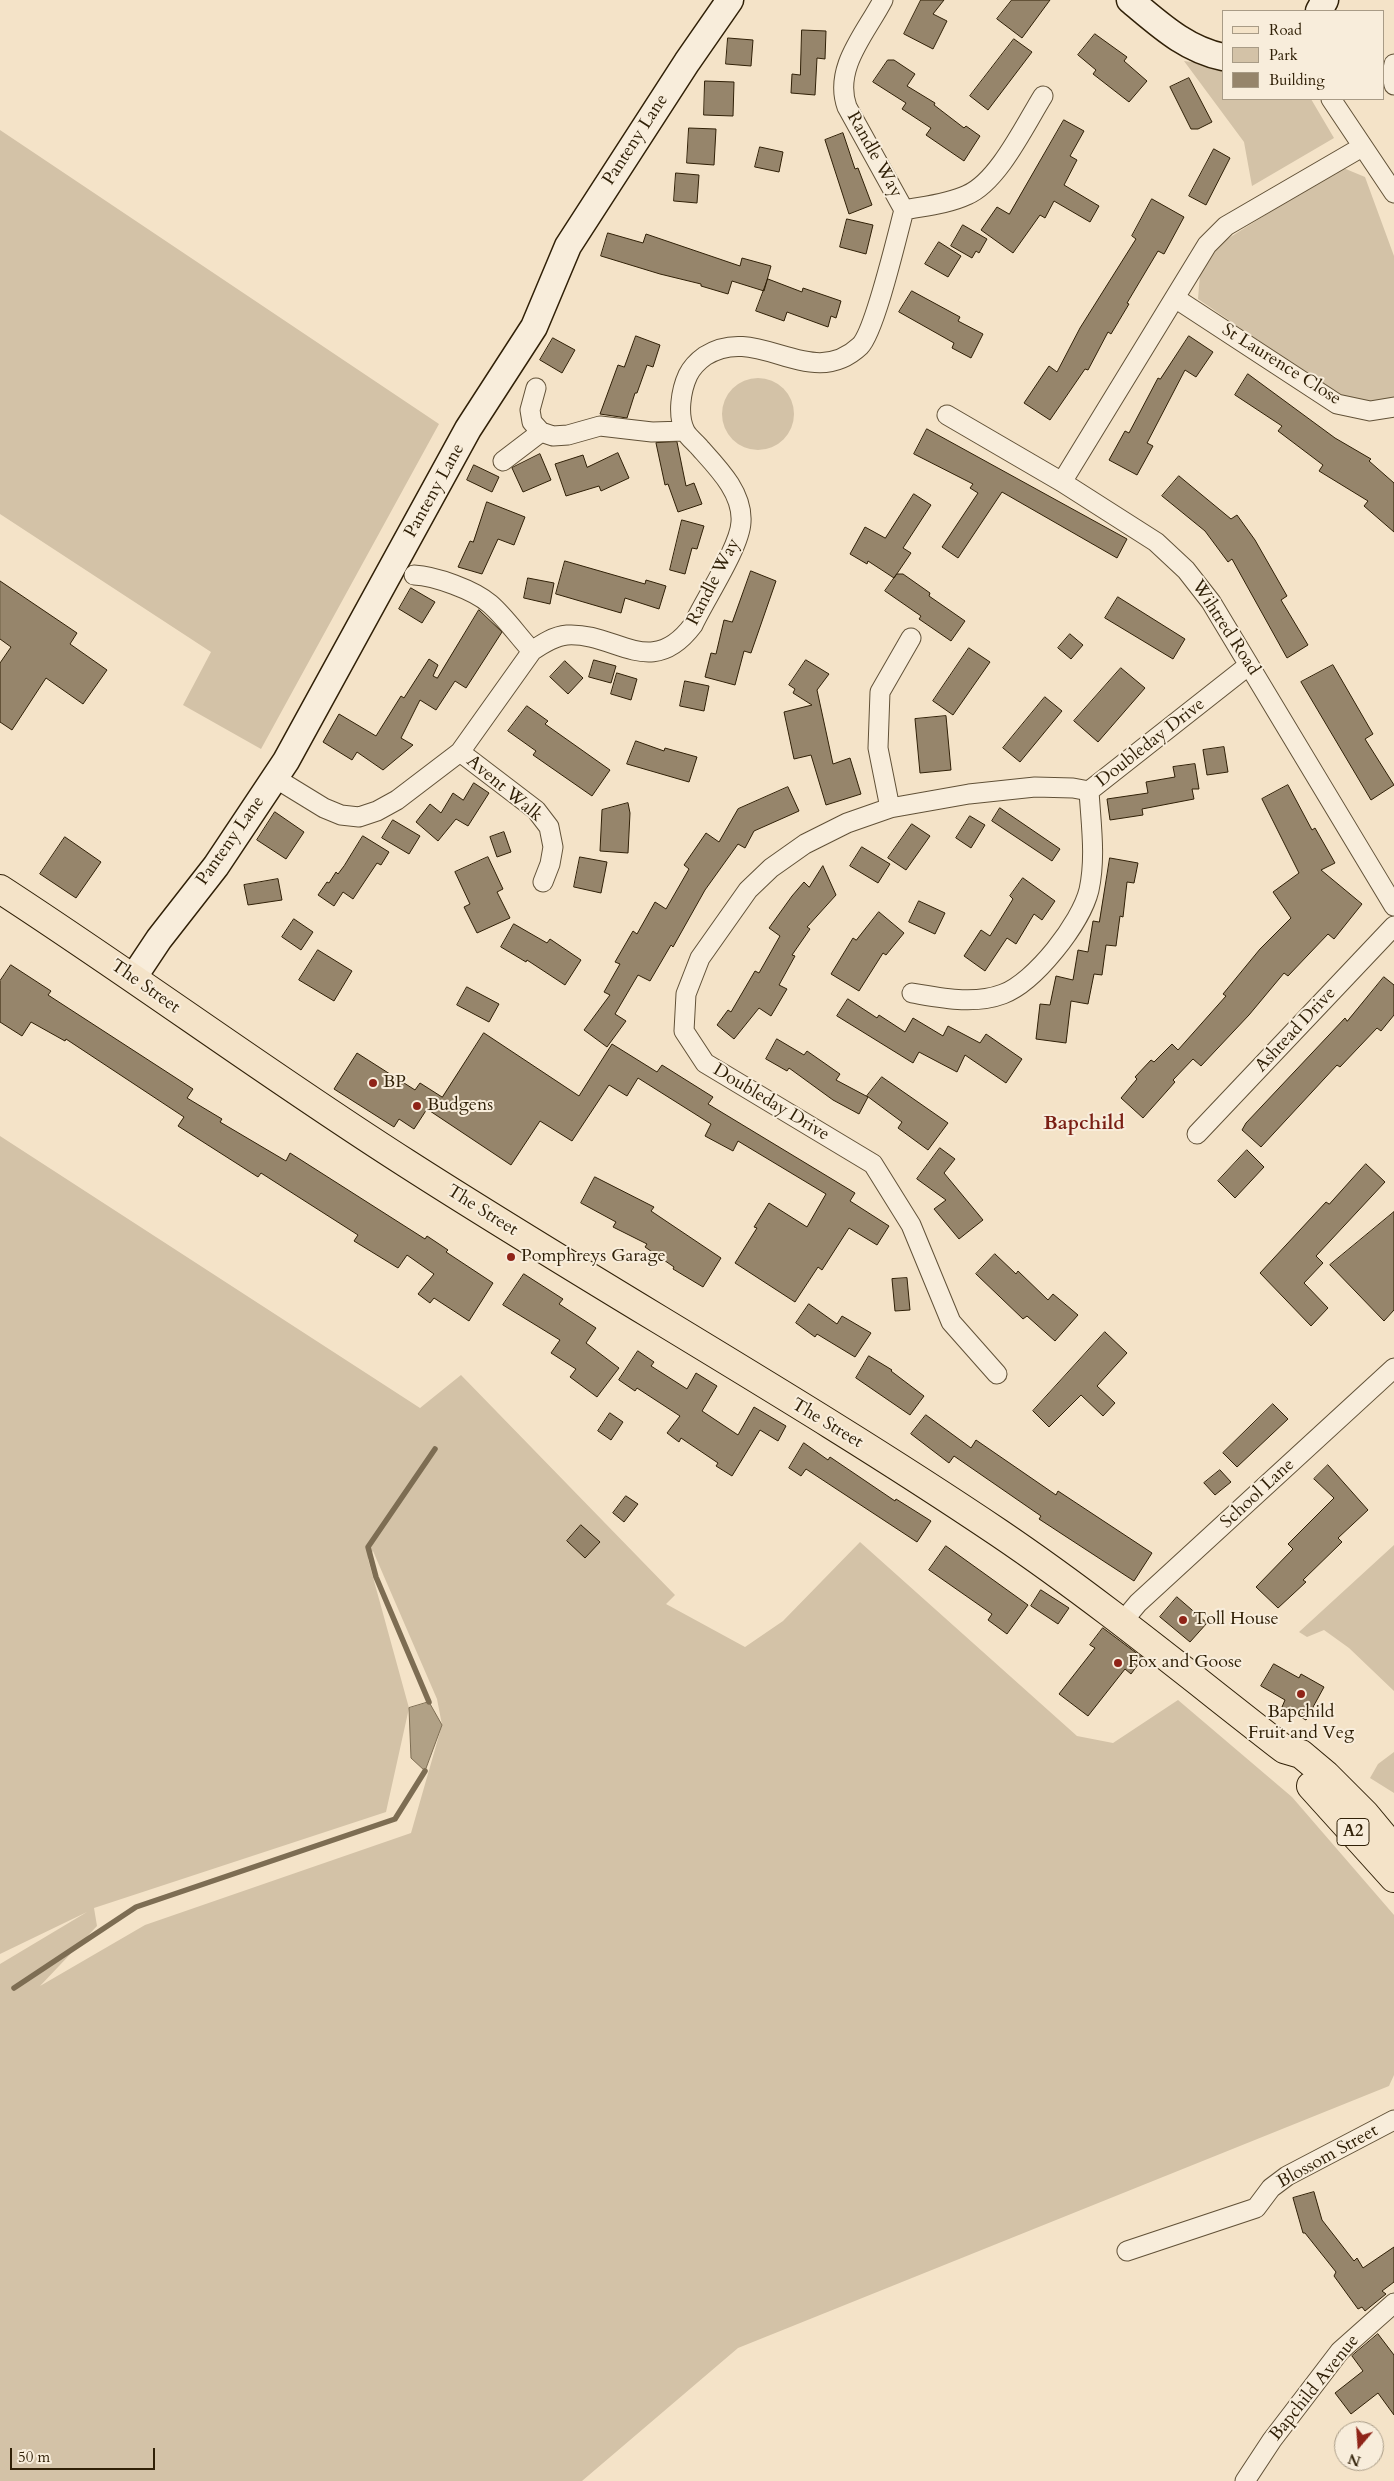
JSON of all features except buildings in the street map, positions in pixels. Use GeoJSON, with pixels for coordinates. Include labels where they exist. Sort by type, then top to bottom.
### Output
{"type":"FeatureCollection","features":[{"type":"Feature","properties":{"kind":"main road","name":"The Street"},"geometry":{"type":"LineString","coordinates":[[0,889],[133,978],[311,1102],[512,1230],[864,1446],[999,1533],[1123,1620]]}},
{"type":"Feature","properties":{"kind":"main road","name":"A2"},"geometry":{"type":"LineString","coordinates":[[1123,1620],[1284,1749],[1301,1754],[1326,1775],[1364,1814],[1394,1849]]}},
{"type":"Feature","properties":{"kind":"main road","name":"A2"},"geometry":{"type":"LineString","coordinates":[[1284,1749],[1291,1766],[1394,1876]]}},
{"type":"Feature","properties":{"kind":"street","name":"Panteny Lane"},"geometry":{"type":"LineString","coordinates":[[133,978],[159,939],[216,866],[275,778],[321,701],[468,429],[534,326],[568,246],[686,62],[730,0]]}},
{"type":"Feature","properties":{"kind":"street","name":"Randle Way"},"geometry":{"type":"LineString","coordinates":[[275,778],[324,808],[342,815],[359,817],[377,811],[397,800],[460,752],[532,651],[554,638],[582,636],[634,652],[648,652],[680,641],[694,625],[738,538],[742,522],[739,505],[731,486],[685,431],[681,404],[688,374],[697,362],[713,351],[729,345],[746,346],[814,363],[835,360],[860,346],[872,321],[904,210],[843,98],[842,78],[851,56],[883,0]]}},
{"type":"Feature","properties":{"kind":"street"},"geometry":{"type":"LineString","coordinates":[[1130,0],[1175,38],[1206,54],[1222,57]]}},
{"type":"Feature","properties":{"kind":"street"},"geometry":{"type":"LineString","coordinates":[[1394,64],[1392,74],[1394,85]]}},
{"type":"Feature","properties":{"kind":"street"},"geometry":{"type":"LineString","coordinates":[[904,210],[948,202],[980,188],[992,177],[1043,96]]}},
{"type":"Feature","properties":{"kind":"street"},"geometry":{"type":"LineString","coordinates":[[1332,100],[1394,193]]}},
{"type":"Feature","properties":{"kind":"street"},"geometry":{"type":"LineString","coordinates":[[1062,482],[1207,245],[1226,226],[1362,147]]}},
{"type":"Feature","properties":{"kind":"street","name":"St Laurence Close"},"geometry":{"type":"LineString","coordinates":[[1175,298],[1336,404],[1370,411],[1394,407]]}},
{"type":"Feature","properties":{"kind":"street"},"geometry":{"type":"LineString","coordinates":[[536,388],[530,410],[532,422],[541,432],[554,436],[568,435],[600,426],[652,432],[685,431]]}},
{"type":"Feature","properties":{"kind":"street","name":"Wihtred Road"},"geometry":{"type":"LineString","coordinates":[[947,415],[1062,482],[1156,542],[1186,570],[1211,602],[1394,906]]}},
{"type":"Feature","properties":{"kind":"street"},"geometry":{"type":"LineString","coordinates":[[502,460],[541,432]]}},
{"type":"Feature","properties":{"kind":"street"},"geometry":{"type":"LineString","coordinates":[[414,575],[425,575],[474,594],[490,604],[532,651]]}},
{"type":"Feature","properties":{"kind":"street"},"geometry":{"type":"LineString","coordinates":[[890,808],[878,748],[880,692],[911,638]]}},
{"type":"Feature","properties":{"kind":"street","name":"Doubleday Drive"},"geometry":{"type":"LineString","coordinates":[[998,1374],[951,1322],[911,1225],[873,1164],[706,1064],[684,1031],[686,994],[700,958],[748,890],[771,868],[804,844],[847,823],[890,808],[969,794],[1035,786],[1073,788],[1089,792],[1249,665]]}},
{"type":"Feature","properties":{"kind":"street","name":"Avent Walk"},"geometry":{"type":"LineString","coordinates":[[460,752],[536,810],[549,827],[553,847],[550,864],[542,882]]}},
{"type":"Feature","properties":{"kind":"street"},"geometry":{"type":"LineString","coordinates":[[912,993],[966,1001],[1003,994],[1040,966],[1070,932],[1089,892],[1094,859],[1089,792]]}},
{"type":"Feature","properties":{"kind":"street","name":"Ashtead Drive"},"geometry":{"type":"LineString","coordinates":[[1197,1134],[1394,926]]}},
{"type":"Feature","properties":{"kind":"street","name":"School Lane"},"geometry":{"type":"LineString","coordinates":[[1123,1620],[1138,1603],[1394,1368]]}},
{"type":"Feature","properties":{"kind":"street","name":"Blossom Street"},"geometry":{"type":"LineString","coordinates":[[1127,2251],[1256,2208],[1271,2188],[1287,2176],[1394,2120]]}},
{"type":"Feature","properties":{"kind":"street","name":"Bapchild Avenue"},"geometry":{"type":"LineString","coordinates":[[1245,2481],[1272,2440],[1340,2351],[1394,2302]]}},
{"type":"Feature","properties":{"kind":"green space"},"geometry":{"type":"Polygon","coordinates":[[[1184,61],[1222,66],[1222,100],[1312,100],[1334,138],[1252,186],[1244,142],[1184,61]]]}},
{"type":"Feature","properties":{"kind":"green space"},"geometry":{"type":"Polygon","coordinates":[[[0,130],[439,424],[261,749],[183,705],[211,652],[0,514],[0,130]]]}},
{"type":"Feature","properties":{"kind":"green space"},"geometry":{"type":"Polygon","coordinates":[[[1341,167],[1365,177],[1394,256],[1394,398],[1370,401],[1339,396],[1198,299],[1200,274],[1221,243],[1341,167]]]}},
{"type":"Feature","properties":{"kind":"green space"},"geometry":{"type":"Polygon","coordinates":[[[751,378],[765,378],[784,388],[794,407],[794,421],[784,440],[765,450],[751,450],[732,440],[722,421],[722,407],[732,388],[751,378]]]}},
{"type":"Feature","properties":{"kind":"green space"},"geometry":{"type":"Polygon","coordinates":[[[0,1136],[420,1408],[461,1375],[675,1595],[666,1604],[745,1647],[783,1621],[860,1542],[1077,1736],[1113,1743],[1178,1700],[1292,1797],[1394,1915],[1394,2075],[1389,2086],[738,2348],[582,2481],[0,2481],[0,1964],[87,1912],[0,1954],[0,1136]],[[373,1551],[368,1559],[409,1708],[386,1812],[94,1908],[97,1926],[40,1986],[145,1925],[411,1833],[442,1725],[437,1699],[373,1551]]]}},
{"type":"Feature","properties":{"kind":"green space"},"geometry":{"type":"Polygon","coordinates":[[[1394,1545],[1394,1691],[1349,1648],[1324,1630],[1307,1637],[1299,1632],[1394,1545]]]}},
{"type":"Feature","properties":{"kind":"green space"},"geometry":{"type":"Polygon","coordinates":[[[1394,1752],[1394,1793],[1370,1778],[1378,1764],[1394,1752]]]}},
{"type":"Feature","properties":{"kind":"shaded area"},"geometry":{"type":"Polygon","coordinates":[[[429,1702],[442,1725],[425,1771],[411,1758],[409,1708],[429,1702]]]}},
{"type":"Feature","properties":{"kind":"waterway"},"geometry":{"type":"LineString","coordinates":[[429,1702],[376,1577],[368,1547],[435,1449]]}},
{"type":"Feature","properties":{"kind":"waterway"},"geometry":{"type":"LineString","coordinates":[[14,1988],[136,1907],[395,1819],[425,1771]]}},
{"type":"Feature","properties":{"kind":"place","name":"BP"},"geometry":{"type":"Point","coordinates":[373,1083]}},
{"type":"Feature","properties":{"kind":"place","name":"Budgens"},"geometry":{"type":"Point","coordinates":[417,1106]}},
{"type":"Feature","properties":{"kind":"place","name":"Pomphreys Garage"},"geometry":{"type":"Point","coordinates":[511,1257]}},
{"type":"Feature","properties":{"kind":"place","name":"Toll House"},"geometry":{"type":"Point","coordinates":[1183,1620]}},
{"type":"Feature","properties":{"kind":"place","name":"Fox and Goose"},"geometry":{"type":"Point","coordinates":[1118,1663]}},
{"type":"Feature","properties":{"kind":"place","name":"Bapchild Fruit and Veg"},"geometry":{"type":"Point","coordinates":[1301,1694]}},
{"type":"Feature","properties":{"kind":"district","name":"Bapchild"},"geometry":{"type":"Point","coordinates":[1084,1124]}}]}
